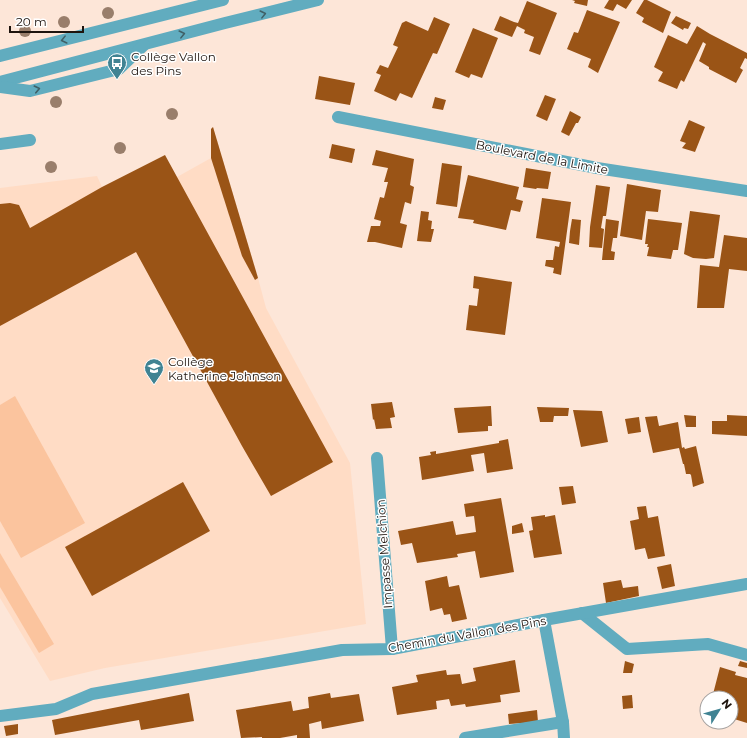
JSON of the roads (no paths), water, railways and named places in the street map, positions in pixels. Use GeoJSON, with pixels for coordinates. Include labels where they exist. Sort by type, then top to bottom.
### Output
{"type":"FeatureCollection","features":[{"type":"Feature","properties":{"kind":"street"},"geometry":{"type":"LineString","coordinates":[[0,56],[223,0]]}},
{"type":"Feature","properties":{"kind":"street"},"geometry":{"type":"LineString","coordinates":[[0,82],[318,0]]}},
{"type":"Feature","properties":{"kind":"street"},"geometry":{"type":"LineString","coordinates":[[0,87],[30,91],[119,69],[144,44]]}},
{"type":"Feature","properties":{"kind":"street","name":"Boulevard de la Limite"},"geometry":{"type":"LineString","coordinates":[[338,117],[597,168],[747,191]]}},
{"type":"Feature","properties":{"kind":"street"},"geometry":{"type":"LineString","coordinates":[[0,144],[30,140]]}},
{"type":"Feature","properties":{"kind":"street","name":"Impasse Melchion"},"geometry":{"type":"LineString","coordinates":[[377,458],[392,649]]}},
{"type":"Feature","properties":{"kind":"street","name":"Chemin du Vallon des Pins"},"geometry":{"type":"LineString","coordinates":[[0,716],[56,710],[92,694],[342,650],[392,649],[747,584]]}},
{"type":"Feature","properties":{"kind":"street"},"geometry":{"type":"LineString","coordinates":[[582,614],[627,649],[708,644],[747,655]]}},
{"type":"Feature","properties":{"kind":"street"},"geometry":{"type":"LineString","coordinates":[[544,620],[563,722],[564,738]]}},
{"type":"Feature","properties":{"kind":"street"},"geometry":{"type":"LineString","coordinates":[[465,738],[563,722]]}},
{"type":"Feature","properties":{"kind":"place","name":"Collège Vallon des Pins"},"geometry":{"type":"Point","coordinates":[117,80]}},
{"type":"Feature","properties":{"kind":"place","name":"Collège Katherine Johnson"},"geometry":{"type":"Point","coordinates":[154,385]}}]}
